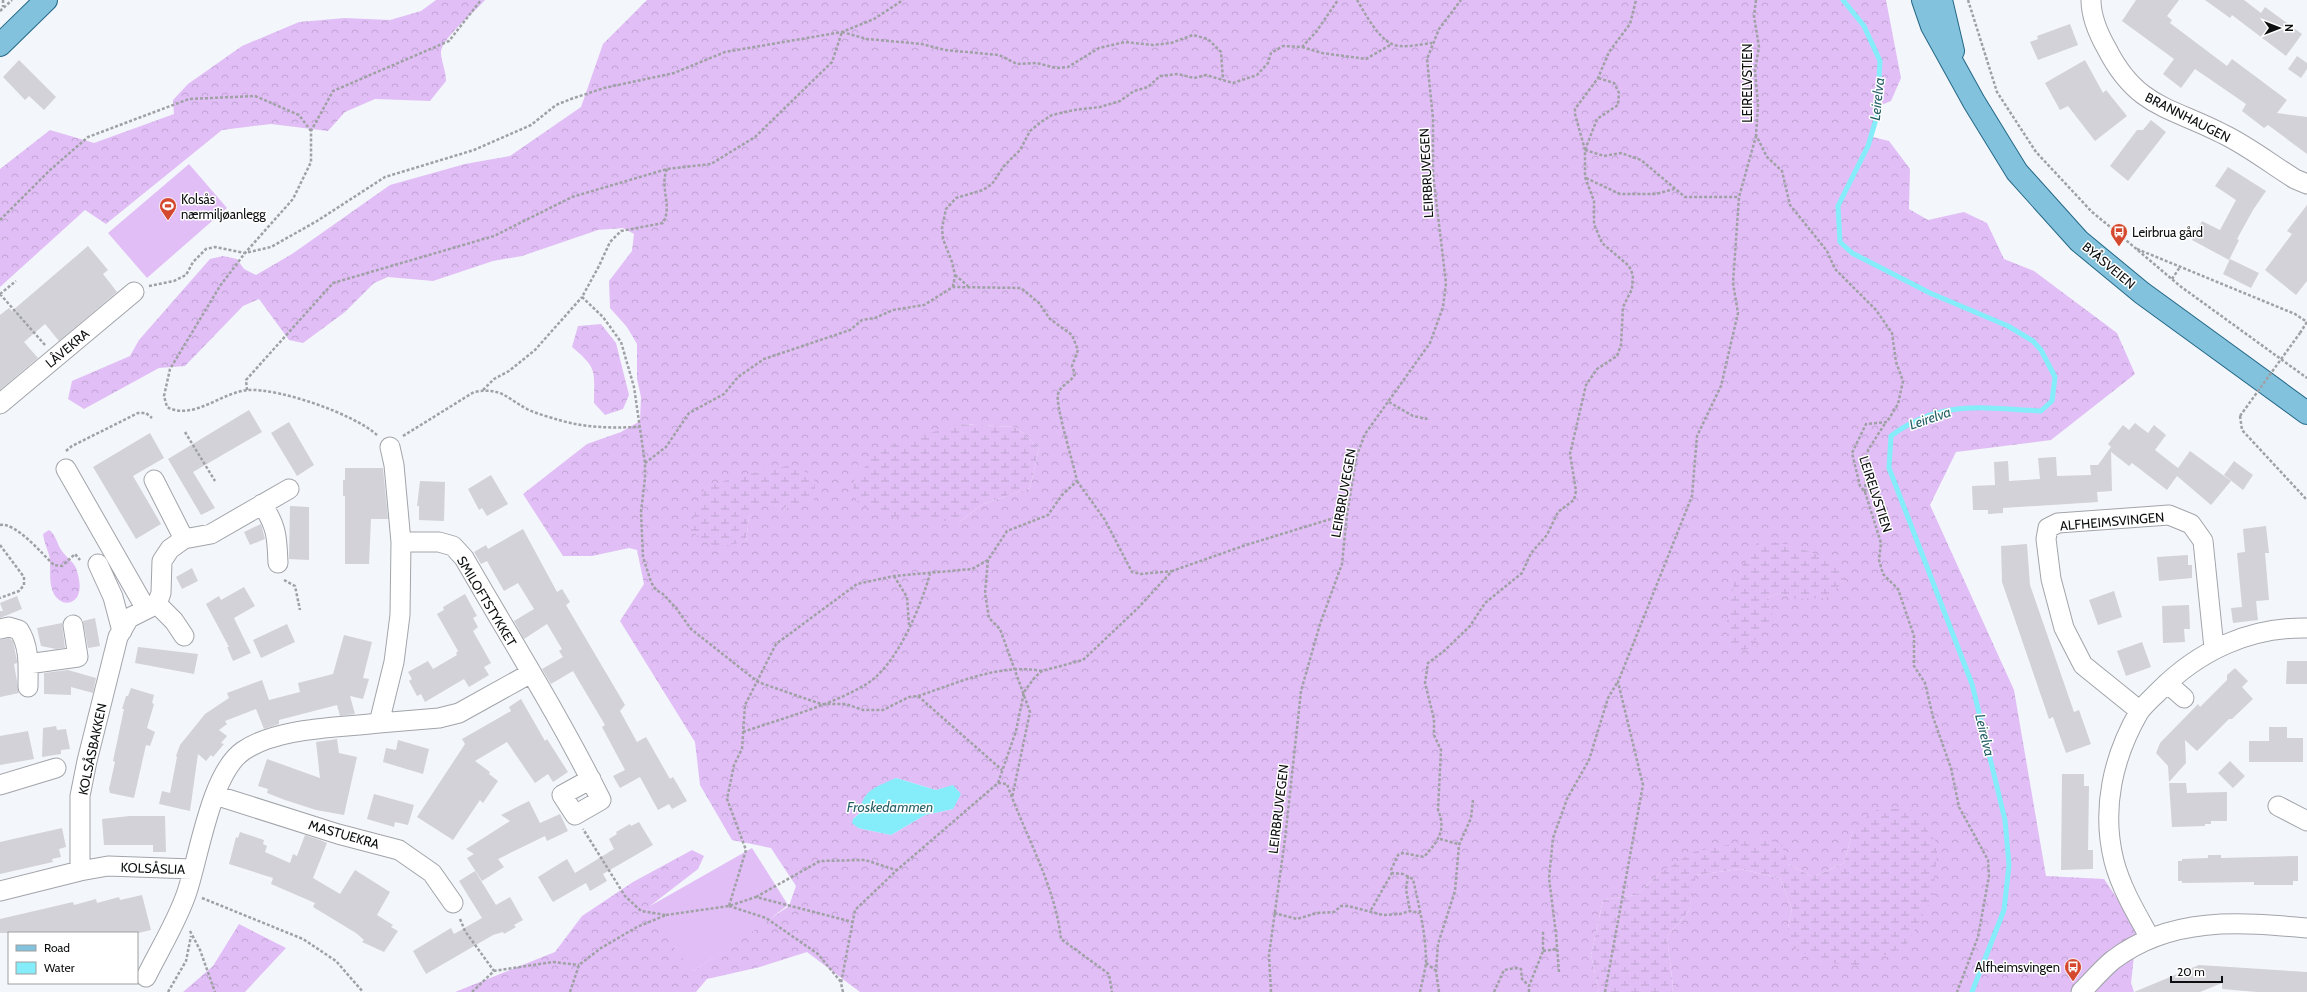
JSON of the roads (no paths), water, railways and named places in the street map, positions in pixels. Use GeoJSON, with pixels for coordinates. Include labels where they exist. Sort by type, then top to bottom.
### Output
{"type":"FeatureCollection","features":[{"type":"Feature","properties":{"kind":"main road"},"geometry":{"type":"LineString","coordinates":[[0,45],[46,0]]}},
{"type":"Feature","properties":{"kind":"main road","name":"BYÅSVEIEN"},"geometry":{"type":"LineString","coordinates":[[1923,0],[1932,26],[1974,102],[2017,172],[2079,240],[2142,293],[2307,413]]}},
{"type":"Feature","properties":{"kind":"main road","name":"BYÅSVEIEN"},"geometry":{"type":"LineString","coordinates":[[1941,0],[1958,72]]}},
{"type":"Feature","properties":{"kind":"street","name":"BRANNHAUGEN"},"geometry":{"type":"LineString","coordinates":[[2091,0],[2100,36],[2114,64],[2138,92],[2167,110],[2223,134],[2295,179],[2307,184]]}},
{"type":"Feature","properties":{"kind":"street","name":"LÅVEKRA"},"geometry":{"type":"LineString","coordinates":[[0,404],[134,292]]}},
{"type":"Feature","properties":{"kind":"street"},"geometry":{"type":"LineString","coordinates":[[379,723],[394,662],[400,615],[401,542],[394,465],[390,447]]}},
{"type":"Feature","properties":{"kind":"street"},"geometry":{"type":"LineString","coordinates":[[66,469],[151,607],[174,621],[184,636]]}},
{"type":"Feature","properties":{"kind":"street"},"geometry":{"type":"LineString","coordinates":[[154,480],[184,539]]}},
{"type":"Feature","properties":{"kind":"street"},"geometry":{"type":"LineString","coordinates":[[151,607],[161,593],[162,561],[170,549],[184,539],[212,534],[289,488]]}},
{"type":"Feature","properties":{"kind":"street"},"geometry":{"type":"LineString","coordinates":[[262,504],[273,521],[278,535],[278,563]]}},
{"type":"Feature","properties":{"kind":"street","name":"ALFHEIMSVINGEN"},"geometry":{"type":"LineString","coordinates":[[2140,711],[2083,665],[2064,628],[2051,579],[2046,539],[2048,528],[2058,523],[2169,515],[2191,524],[2203,541],[2214,648]]}},
{"type":"Feature","properties":{"kind":"street","name":"SMILOFTSTYKKET"},"geometry":{"type":"LineString","coordinates":[[401,542],[439,542],[453,546],[464,558],[591,779],[562,795],[575,815]]}},
{"type":"Feature","properties":{"kind":"street"},"geometry":{"type":"LineString","coordinates":[[98,564],[113,597],[122,631]]}},
{"type":"Feature","properties":{"kind":"street","name":"KOLSÅSBAKKEN"},"geometry":{"type":"LineString","coordinates":[[80,871],[80,796],[90,747],[118,637],[129,618],[151,607]]}},
{"type":"Feature","properties":{"kind":"street"},"geometry":{"type":"LineString","coordinates":[[28,664],[78,657],[73,625]]}},
{"type":"Feature","properties":{"kind":"street"},"geometry":{"type":"LineString","coordinates":[[0,629],[9,627],[19,630],[24,637],[28,664],[28,686]]}},
{"type":"Feature","properties":{"kind":"street"},"geometry":{"type":"LineString","coordinates":[[2150,938],[2126,894],[2114,861],[2109,826],[2109,794],[2118,758],[2140,711],[2167,683],[2214,648],[2252,634],[2307,628]]}},
{"type":"Feature","properties":{"kind":"street"},"geometry":{"type":"LineString","coordinates":[[192,869],[216,795],[231,762],[242,751],[271,738],[295,733],[379,723],[439,718],[459,712],[530,673]]}},
{"type":"Feature","properties":{"kind":"street"},"geometry":{"type":"LineString","coordinates":[[2167,683],[2184,698]]}},
{"type":"Feature","properties":{"kind":"street"},"geometry":{"type":"LineString","coordinates":[[0,785],[56,768]]}},
{"type":"Feature","properties":{"kind":"street","name":"MASTUEKRA"},"geometry":{"type":"LineString","coordinates":[[216,795],[338,834],[399,850],[432,873],[453,903]]}},
{"type":"Feature","properties":{"kind":"street"},"geometry":{"type":"LineString","coordinates":[[2278,806],[2307,821]]}},
{"type":"Feature","properties":{"kind":"street","name":"KOLSÅSLIA"},"geometry":{"type":"LineString","coordinates":[[0,891],[80,871],[108,866],[192,869],[184,899],[146,977]]}},
{"type":"Feature","properties":{"kind":"street"},"geometry":{"type":"LineString","coordinates":[[2081,992],[2113,960],[2150,938],[2178,928],[2214,923],[2259,924],[2307,928]]}},
{"type":"Feature","properties":{"kind":"water","name":"Froskedammen"},"geometry":{"type":"Polygon","coordinates":[[[896,778],[936,790],[953,785],[961,794],[953,809],[925,815],[891,835],[858,828],[852,823],[853,819],[860,813],[861,805],[867,794],[877,787],[896,778]]]}},
{"type":"Feature","properties":{"kind":"waterway","name":"Leirelva"},"geometry":{"type":"LineString","coordinates":[[1843,0],[1864,26],[1880,61],[1877,116],[1868,146],[1838,206],[1840,242],[1852,253],[1930,293],[2008,326],[2033,341],[2041,350],[2055,377],[2052,401],[2041,411],[2000,408],[1963,408],[1927,416],[1909,424],[1891,436],[1889,468],[1972,684],[2005,820],[2009,865],[2004,910],[1972,992]]}},
{"type":"Feature","properties":{"kind":"place","name":"Kolsås nærmiljøanlegg"},"geometry":{"type":"Point","coordinates":[168,221]}},
{"type":"Feature","properties":{"kind":"place","name":"Leirbrua gård"},"geometry":{"type":"Point","coordinates":[2119,247]}},
{"type":"Feature","properties":{"kind":"place","name":"Alfheimsvingen"},"geometry":{"type":"Point","coordinates":[2073,982]}}]}
